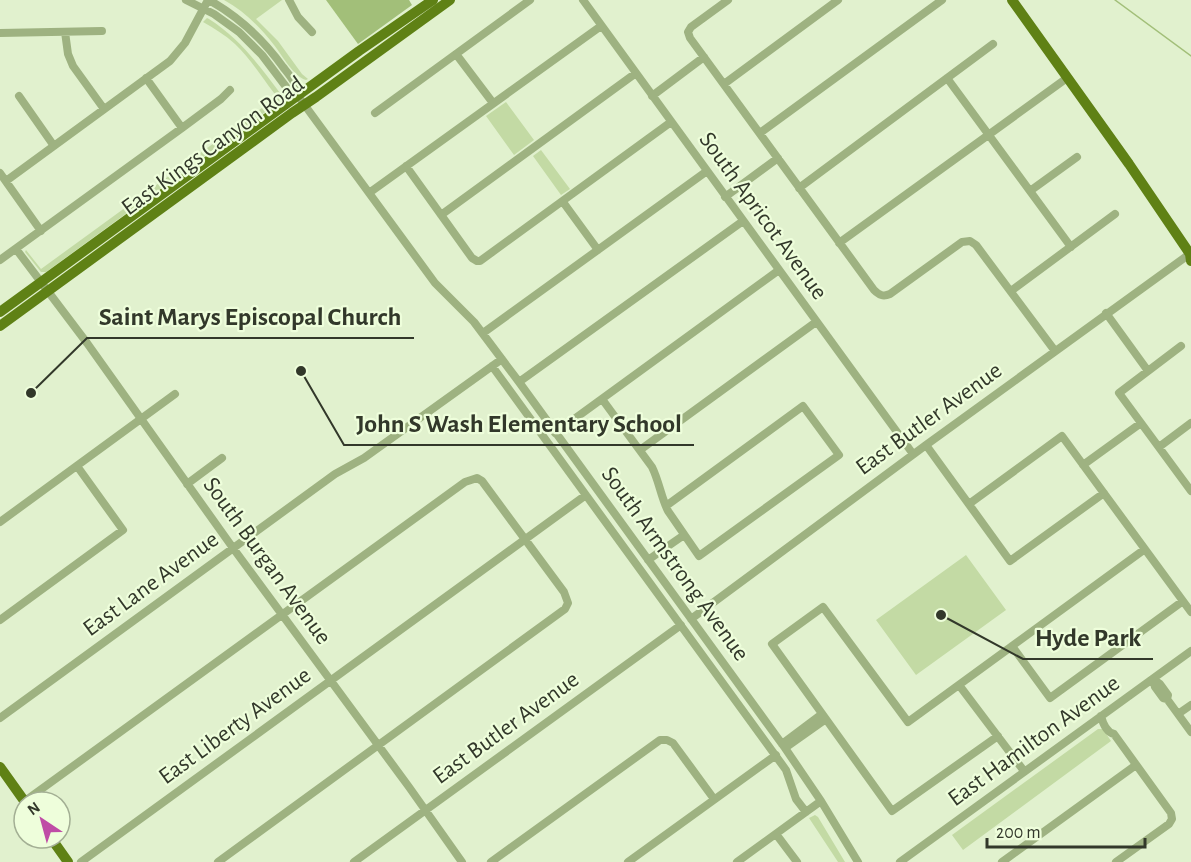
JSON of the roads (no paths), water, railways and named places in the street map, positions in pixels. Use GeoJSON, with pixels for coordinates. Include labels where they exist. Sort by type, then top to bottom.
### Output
{"type":"FeatureCollection","features":[{"type":"Feature","properties":{"kind":"main road","name":"East Kings Canyon Road"},"geometry":{"type":"LineString","coordinates":[[302,100],[359,51],[433,0]]}},
{"type":"Feature","properties":{"kind":"main road","name":"East Kings Canyon Road"},"geometry":{"type":"LineString","coordinates":[[0,326],[44,287],[302,100],[450,0]]}},
{"type":"Feature","properties":{"kind":"main road"},"geometry":{"type":"LineString","coordinates":[[1012,0],[1130,164],[1191,256]]}},
{"type":"Feature","properties":{"kind":"main road","name":"East Kings Canyon Road"},"geometry":{"type":"LineString","coordinates":[[0,312],[44,287]]}},
{"type":"Feature","properties":{"kind":"main road"},"geometry":{"type":"LineString","coordinates":[[0,767],[16,790]]}},
{"type":"Feature","properties":{"kind":"street","name":"South Armstrong Avenue"},"geometry":{"type":"LineString","coordinates":[[186,0],[207,3],[262,55],[290,92],[302,100],[435,283],[474,322],[519,382],[783,746],[821,801],[858,862]]}},
{"type":"Feature","properties":{"kind":"street"},"geometry":{"type":"LineString","coordinates":[[289,0],[298,17],[312,32]]}},
{"type":"Feature","properties":{"kind":"street"},"geometry":{"type":"LineString","coordinates":[[375,112],[530,0]]}},
{"type":"Feature","properties":{"kind":"street","name":"South Apricot Avenue"},"geometry":{"type":"LineString","coordinates":[[583,0],[913,454]]}},
{"type":"Feature","properties":{"kind":"street"},"geometry":{"type":"LineString","coordinates":[[728,0],[691,27],[688,32],[690,38],[874,290],[883,296],[890,294],[962,242],[970,241],[976,245],[1055,351]]}},
{"type":"Feature","properties":{"kind":"street"},"geometry":{"type":"LineString","coordinates":[[724,84],[838,0]]}},
{"type":"Feature","properties":{"kind":"street"},"geometry":{"type":"LineString","coordinates":[[760,133],[942,0]]}},
{"type":"Feature","properties":{"kind":"street"},"geometry":{"type":"LineString","coordinates":[[6,181],[170,61],[185,43],[207,3]]}},
{"type":"Feature","properties":{"kind":"street"},"geometry":{"type":"LineString","coordinates":[[369,193],[601,26]]}},
{"type":"Feature","properties":{"kind":"street"},"geometry":{"type":"LineString","coordinates":[[0,33],[102,31]]}},
{"type":"Feature","properties":{"kind":"street"},"geometry":{"type":"LineString","coordinates":[[65,32],[68,54],[73,66],[104,109]]}},
{"type":"Feature","properties":{"kind":"street"},"geometry":{"type":"LineString","coordinates":[[799,188],[993,44]]}},
{"type":"Feature","properties":{"kind":"street"},"geometry":{"type":"LineString","coordinates":[[456,54],[493,104]]}},
{"type":"Feature","properties":{"kind":"street"},"geometry":{"type":"LineString","coordinates":[[652,96],[704,57]]}},
{"type":"Feature","properties":{"kind":"street"},"geometry":{"type":"LineString","coordinates":[[441,215],[636,73]]}},
{"type":"Feature","properties":{"kind":"street"},"geometry":{"type":"LineString","coordinates":[[146,78],[182,128]]}},
{"type":"Feature","properties":{"kind":"street"},"geometry":{"type":"LineString","coordinates":[[947,78],[1071,247]]}},
{"type":"Feature","properties":{"kind":"street"},"geometry":{"type":"LineString","coordinates":[[840,243],[1067,78]]}},
{"type":"Feature","properties":{"kind":"street"},"geometry":{"type":"LineString","coordinates":[[0,261],[182,128],[230,90]]}},
{"type":"Feature","properties":{"kind":"street"},"geometry":{"type":"LineString","coordinates":[[19,96],[54,146]]}},
{"type":"Feature","properties":{"kind":"street"},"geometry":{"type":"LineString","coordinates":[[406,166],[472,258],[477,261],[484,259],[672,123]]}},
{"type":"Feature","properties":{"kind":"street"},"geometry":{"type":"LineString","coordinates":[[1030,191],[1077,157]]}},
{"type":"Feature","properties":{"kind":"street"},"geometry":{"type":"LineString","coordinates":[[725,197],[778,158]]}},
{"type":"Feature","properties":{"kind":"street"},"geometry":{"type":"LineString","coordinates":[[483,333],[707,171]]}},
{"type":"Feature","properties":{"kind":"street"},"geometry":{"type":"LineString","coordinates":[[0,173],[41,231]]}},
{"type":"Feature","properties":{"kind":"street"},"geometry":{"type":"LineString","coordinates":[[563,202],[598,250]]}},
{"type":"Feature","properties":{"kind":"street"},"geometry":{"type":"LineString","coordinates":[[1011,291],[1116,214]]}},
{"type":"Feature","properties":{"kind":"street"},"geometry":{"type":"LineString","coordinates":[[519,382],[743,221]]}},
{"type":"Feature","properties":{"kind":"street","name":"South Burgan Avenue"},"geometry":{"type":"LineString","coordinates":[[16,249],[462,862]]}},
{"type":"Feature","properties":{"kind":"street","name":"East Butler Avenue"},"geometry":{"type":"LineString","coordinates":[[691,619],[1106,313],[1191,256]]}},
{"type":"Feature","properties":{"kind":"street"},"geometry":{"type":"LineString","coordinates":[[555,432],[779,270]]}},
{"type":"Feature","properties":{"kind":"street"},"geometry":{"type":"LineString","coordinates":[[1106,313],[1148,371]]}},
{"type":"Feature","properties":{"kind":"street"},"geometry":{"type":"LineString","coordinates":[[640,450],[816,322]]}},
{"type":"Feature","properties":{"kind":"street"},"geometry":{"type":"LineString","coordinates":[[1181,345],[1119,393],[1191,491]]}},
{"type":"Feature","properties":{"kind":"street","name":"East Lane Avenue"},"geometry":{"type":"LineString","coordinates":[[0,718],[335,474],[364,458],[502,359]]}},
{"type":"Feature","properties":{"kind":"street","name":"South Armstrong Avenue"},"geometry":{"type":"LineString","coordinates":[[492,366],[776,755],[788,773],[796,799],[806,812]]}},
{"type":"Feature","properties":{"kind":"street"},"geometry":{"type":"LineString","coordinates":[[0,522],[175,394]]}},
{"type":"Feature","properties":{"kind":"street"},"geometry":{"type":"LineString","coordinates":[[602,399],[655,473],[666,506],[699,556],[839,454],[802,406],[666,506]]}},
{"type":"Feature","properties":{"kind":"street"},"geometry":{"type":"LineString","coordinates":[[1083,465],[1141,423]]}},
{"type":"Feature","properties":{"kind":"street"},"geometry":{"type":"LineString","coordinates":[[1159,447],[1191,423]]}},
{"type":"Feature","properties":{"kind":"street"},"geometry":{"type":"LineString","coordinates":[[969,504],[1062,436],[1191,612]]}},
{"type":"Feature","properties":{"kind":"street"},"geometry":{"type":"LineString","coordinates":[[926,445],[1010,561],[1104,493]]}},
{"type":"Feature","properties":{"kind":"street"},"geometry":{"type":"LineString","coordinates":[[187,484],[222,458]]}},
{"type":"Feature","properties":{"kind":"street"},"geometry":{"type":"LineString","coordinates":[[0,620],[123,530],[77,466]]}},
{"type":"Feature","properties":{"kind":"street"},"geometry":{"type":"LineString","coordinates":[[41,790],[465,482],[477,478],[486,484],[564,592],[568,603],[565,609],[218,862]]}},
{"type":"Feature","properties":{"kind":"street","name":"East Liberty Avenue"},"geometry":{"type":"LineString","coordinates":[[81,862],[586,495]]}},
{"type":"Feature","properties":{"kind":"street"},"geometry":{"type":"LineString","coordinates":[[648,560],[684,535]]}},
{"type":"Feature","properties":{"kind":"street"},"geometry":{"type":"LineString","coordinates":[[998,736],[892,811],[772,644],[823,607],[908,722],[1145,549]]}},
{"type":"Feature","properties":{"kind":"street"},"geometry":{"type":"LineString","coordinates":[[1012,646],[1050,698],[1183,601]]}},
{"type":"Feature","properties":{"kind":"street","name":"East Butler Avenue"},"geometry":{"type":"LineString","coordinates":[[354,862],[681,625]]}},
{"type":"Feature","properties":{"kind":"street","name":"East Hamilton Avenue"},"geometry":{"type":"LineString","coordinates":[[900,862],[1191,651]]}},
{"type":"Feature","properties":{"kind":"street"},"geometry":{"type":"LineString","coordinates":[[1153,679],[1159,693],[1167,699],[1191,732]]}},
{"type":"Feature","properties":{"kind":"street"},"geometry":{"type":"LineString","coordinates":[[958,685],[1024,771]]}},
{"type":"Feature","properties":{"kind":"street"},"geometry":{"type":"LineString","coordinates":[[1178,714],[1191,705]]}},
{"type":"Feature","properties":{"kind":"street"},"geometry":{"type":"LineString","coordinates":[[1101,716],[1104,726],[1114,734],[1171,813],[1172,819],[1169,824],[1116,862]]}},
{"type":"Feature","properties":{"kind":"street"},"geometry":{"type":"LineString","coordinates":[[783,746],[824,717]]}},
{"type":"Feature","properties":{"kind":"street"},"geometry":{"type":"LineString","coordinates":[[491,862],[656,742],[668,740],[675,746],[714,799]]}},
{"type":"Feature","properties":{"kind":"street"},"geometry":{"type":"LineString","coordinates":[[628,862],[776,755]]}},
{"type":"Feature","properties":{"kind":"street"},"geometry":{"type":"LineString","coordinates":[[1002,862],[1136,765]]}},
{"type":"Feature","properties":{"kind":"street"},"geometry":{"type":"LineString","coordinates":[[737,862],[821,801]]}},
{"type":"Feature","properties":{"kind":"street"},"geometry":{"type":"LineString","coordinates":[[776,834],[797,862]]}},
{"type":"Feature","properties":{"kind":"waterway"},"geometry":{"type":"LineString","coordinates":[[1115,0],[1191,56]]}},
{"type":"Feature","properties":{"kind":"place","name":"John S Wash Elementary School"},"geometry":{"type":"Point","coordinates":[301,371]}},
{"type":"Feature","properties":{"kind":"place","name":"Saint Marys Episcopal Church"},"geometry":{"type":"Point","coordinates":[31,393]}},
{"type":"Feature","properties":{"kind":"place","name":"Hyde Park"},"geometry":{"type":"Point","coordinates":[941,615]}}]}
